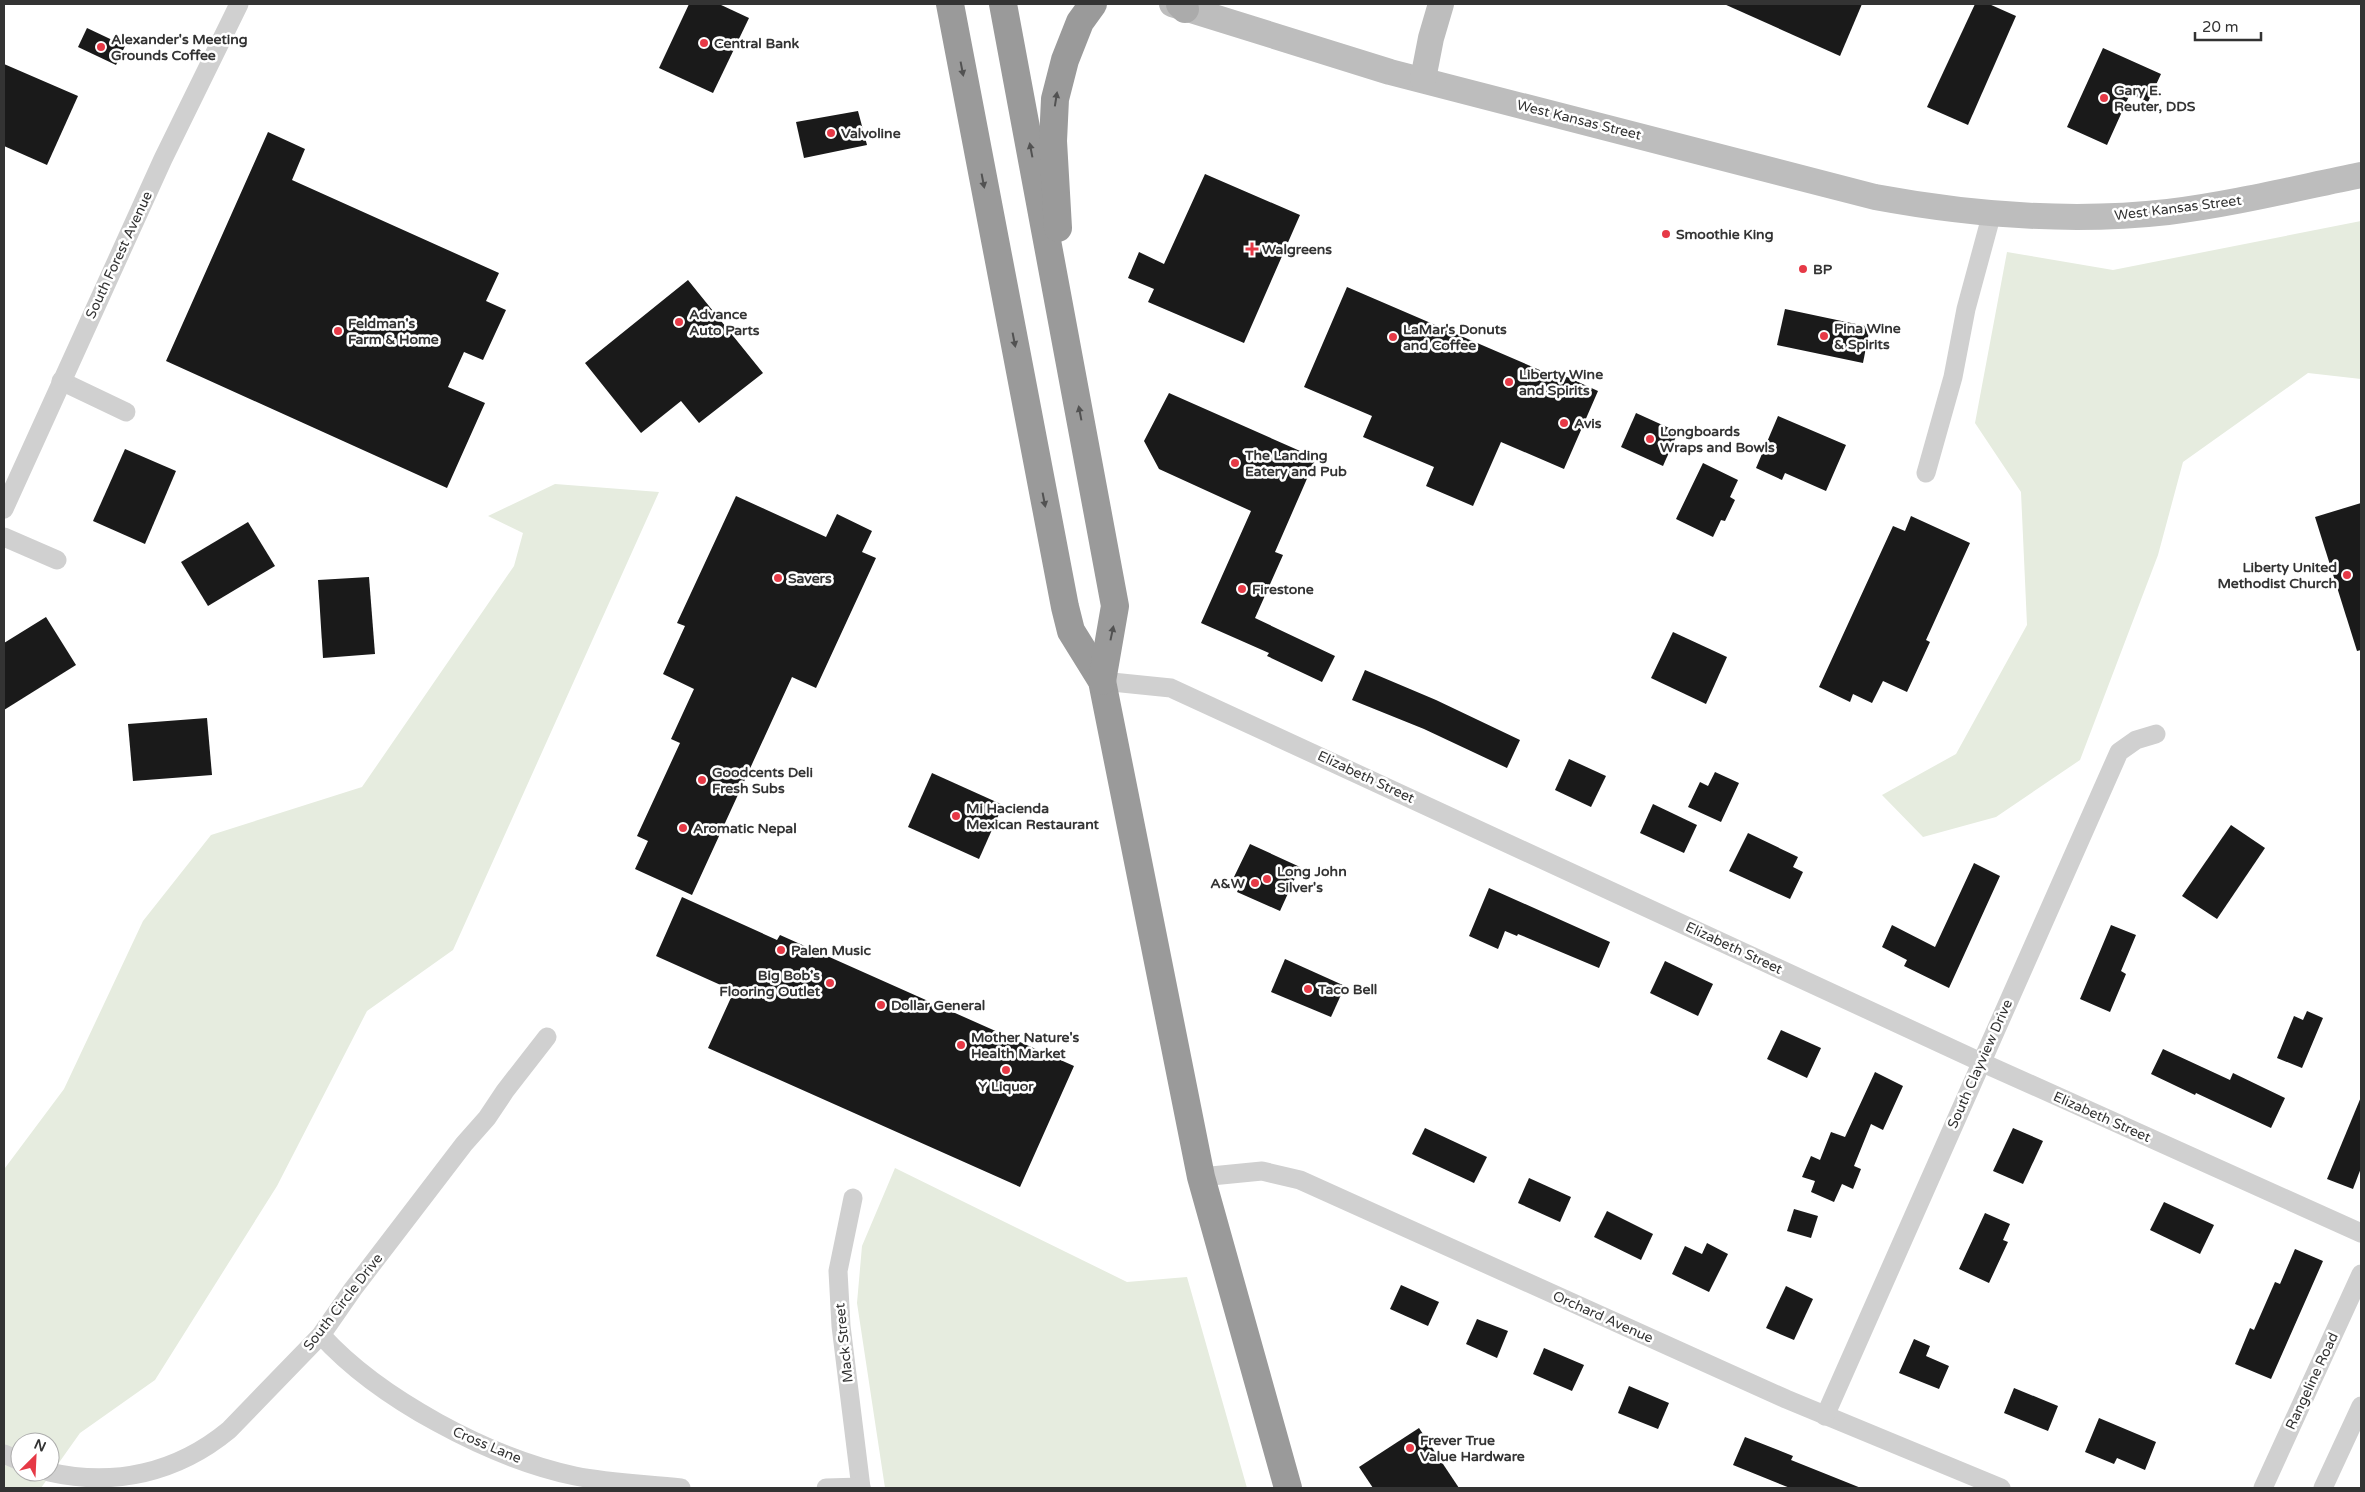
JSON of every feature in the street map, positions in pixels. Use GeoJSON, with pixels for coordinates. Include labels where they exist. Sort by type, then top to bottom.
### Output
{"type":"FeatureCollection","features":[{"type":"Feature","properties":{"kind":"highway"},"geometry":{"type":"LineString","coordinates":[[938,4],[956,37]]}},
{"type":"Feature","properties":{"kind":"highway"},"geometry":{"type":"LineString","coordinates":[[950,4],[1064,607],[1071,631],[1102,681],[1201,1177],[1288,1488]]}},
{"type":"Feature","properties":{"kind":"highway"},"geometry":{"type":"LineString","coordinates":[[1003,4],[1116,606],[1102,681]]}},
{"type":"Feature","properties":{"kind":"highway"},"geometry":{"type":"LineString","coordinates":[[1053,269],[1058,220],[1053,141],[1055,99],[1065,60],[1080,22],[1093,4]]}},
{"type":"Feature","properties":{"kind":"main road"},"geometry":{"type":"LineString","coordinates":[[1423,79],[1431,38],[1441,4]]}},
{"type":"Feature","properties":{"kind":"main road","name":"West Kansas Street"},"geometry":{"type":"LineString","coordinates":[[1179,5],[1390,72],[1875,197],[1918,205],[1992,214],[2083,217],[2168,212],[2244,200],[2361,175]]}},
{"type":"Feature","properties":{"kind":"street","name":"South Forest Avenue"},"geometry":{"type":"LineString","coordinates":[[4,509],[163,159],[239,4]]}},
{"type":"Feature","properties":{"kind":"street"},"geometry":{"type":"LineString","coordinates":[[1926,473],[1953,377],[1966,309],[1992,214]]}},
{"type":"Feature","properties":{"kind":"street"},"geometry":{"type":"LineString","coordinates":[[61,381],[126,412]]}},
{"type":"Feature","properties":{"kind":"street"},"geometry":{"type":"LineString","coordinates":[[4,537],[57,560]]}},
{"type":"Feature","properties":{"kind":"street","name":"Elizabeth Street"},"geometry":{"type":"LineString","coordinates":[[1102,681],[1171,688],[1981,1062],[2361,1233]]}},
{"type":"Feature","properties":{"kind":"street","name":"South Clayview Drive"},"geometry":{"type":"LineString","coordinates":[[1825,1416],[2119,752],[2136,740],[2156,734]]}},
{"type":"Feature","properties":{"kind":"street","name":"South Circle Drive"},"geometry":{"type":"LineString","coordinates":[[60,1474],[89,1479],[123,1478],[172,1466],[229,1430],[321,1335],[353,1289],[464,1144],[487,1118],[505,1091],[547,1037]]}},
{"type":"Feature","properties":{"kind":"street","name":"Orchard Avenue"},"geometry":{"type":"LineString","coordinates":[[1201,1177],[1262,1171],[1300,1180],[1825,1416],[2001,1488]]}},
{"type":"Feature","properties":{"kind":"street","name":"Mack Street"},"geometry":{"type":"LineString","coordinates":[[853,1198],[838,1271],[841,1326],[861,1488]]}},
{"type":"Feature","properties":{"kind":"street","name":"Rangeline Road"},"geometry":{"type":"LineString","coordinates":[[2263,1488],[2361,1274]]}},
{"type":"Feature","properties":{"kind":"street","name":"Cross Lane"},"geometry":{"type":"LineString","coordinates":[[321,1335],[336,1352],[369,1378],[427,1417],[474,1441],[523,1461],[574,1475],[626,1484],[681,1488]]}},
{"type":"Feature","properties":{"kind":"street"},"geometry":{"type":"LineString","coordinates":[[2322,1488],[2361,1406]]}},
{"type":"Feature","properties":{"kind":"street"},"geometry":{"type":"LineString","coordinates":[[826,1488],[861,1488]]}},
{"type":"Feature","properties":{"kind":"shaded area"},"geometry":{"type":"Polygon","coordinates":[[[2361,221],[2361,379],[2308,373],[2183,462],[2158,555],[2080,760],[1996,817],[1923,837],[1882,795],[1956,754],[2027,625],[2021,492],[1975,423],[2007,252],[2113,270],[2361,221]]]}},
{"type":"Feature","properties":{"kind":"shaded area"},"geometry":{"type":"Polygon","coordinates":[[[555,484],[659,492],[453,950],[367,1011],[277,1186],[155,1380],[80,1433],[60,1461],[60,1432],[10,1432],[10,1482],[45,1482],[41,1488],[4,1488],[5,1168],[64,1089],[143,921],[211,835],[362,787],[514,566],[523,533],[488,516],[555,484]]]}},
{"type":"Feature","properties":{"kind":"shaded area"},"geometry":{"type":"Polygon","coordinates":[[[895,1168],[1127,1282],[1187,1277],[1247,1488],[885,1488],[857,1303],[862,1246],[895,1168]]]}},
{"type":"Feature","properties":{"kind":"building","name":"Central Bank"},"geometry":{"type":"Polygon","coordinates":[[[689,4],[719,4],[749,18],[713,93],[659,68],[689,4]]]}},
{"type":"Feature","properties":{"kind":"building"},"geometry":{"type":"Polygon","coordinates":[[[1724,4],[1862,4],[1840,56],[1724,4]]]}},
{"type":"Feature","properties":{"kind":"building"},"geometry":{"type":"Polygon","coordinates":[[[1975,4],[1989,4],[2016,16],[1968,125],[1927,107],[1975,4]]]}},
{"type":"Feature","properties":{"kind":"building","name":"Alexander's Meeting Grounds Coffee"},"geometry":{"type":"Polygon","coordinates":[[[87,28],[125,46],[116,65],[78,47],[87,28]]]}},
{"type":"Feature","properties":{"kind":"building","name":"Gary E. Reuter, DDS"},"geometry":{"type":"Polygon","coordinates":[[[2103,48],[2161,74],[2148,102],[2130,94],[2107,145],[2067,127],[2103,48]]]}},
{"type":"Feature","properties":{"kind":"building"},"geometry":{"type":"Polygon","coordinates":[[[4,64],[78,96],[47,165],[4,146],[4,64]]]}},
{"type":"Feature","properties":{"kind":"building","name":"Valvoline"},"geometry":{"type":"Polygon","coordinates":[[[858,111],[867,145],[804,158],[796,122],[858,111]]]}},
{"type":"Feature","properties":{"kind":"building","name":"Feldman's Farm & Home"},"geometry":{"type":"Polygon","coordinates":[[[268,132],[305,149],[292,180],[499,273],[486,301],[506,310],[483,360],[464,352],[448,387],[485,403],[447,488],[166,361],[268,132]]]}},
{"type":"Feature","properties":{"kind":"building","name":"Walgreens"},"geometry":{"type":"Polygon","coordinates":[[[1205,174],[1300,215],[1244,343],[1148,302],[1154,289],[1128,278],[1139,252],[1164,264],[1205,174]]]}},
{"type":"Feature","properties":{"kind":"building","name":"Advance Auto Parts"},"geometry":{"type":"Polygon","coordinates":[[[688,280],[763,373],[699,423],[681,401],[641,433],[585,363],[688,280]]]}},
{"type":"Feature","properties":{"kind":"building"},"geometry":{"type":"Polygon","coordinates":[[[1347,287],[1563,380],[1565,376],[1598,391],[1564,469],[1501,442],[1473,506],[1426,486],[1434,467],[1363,437],[1372,416],[1304,387],[1347,287]]]}},
{"type":"Feature","properties":{"kind":"building","name":"Pina Wine & Spirits"},"geometry":{"type":"Polygon","coordinates":[[[1785,309],[1870,327],[1863,363],[1777,345],[1785,309]]]}},
{"type":"Feature","properties":{"kind":"building"},"geometry":{"type":"Polygon","coordinates":[[[1169,393],[1316,458],[1275,552],[1283,555],[1255,618],[1335,656],[1322,682],[1267,656],[1269,653],[1201,623],[1251,511],[1159,469],[1144,441],[1169,393]]]}},
{"type":"Feature","properties":{"kind":"building","name":"Longboards Wraps and Bowls"},"geometry":{"type":"Polygon","coordinates":[[[1636,413],[1678,432],[1663,466],[1621,447],[1636,413]]]}},
{"type":"Feature","properties":{"kind":"building"},"geometry":{"type":"Polygon","coordinates":[[[1778,416],[1846,445],[1826,491],[1785,473],[1782,480],[1756,468],[1778,416]]]}},
{"type":"Feature","properties":{"kind":"building"},"geometry":{"type":"Polygon","coordinates":[[[125,449],[176,471],[145,544],[93,521],[125,449]]]}},
{"type":"Feature","properties":{"kind":"building"},"geometry":{"type":"Polygon","coordinates":[[[1703,463],[1738,480],[1730,497],[1735,500],[1725,521],[1721,520],[1713,537],[1676,519],[1703,463]]]}},
{"type":"Feature","properties":{"kind":"building"},"geometry":{"type":"Polygon","coordinates":[[[736,496],[826,537],[837,514],[872,531],[862,552],[876,558],[816,688],[792,677],[692,895],[635,869],[648,841],[637,836],[680,743],[671,739],[694,689],[663,674],[685,626],[677,623],[736,496]]]}},
{"type":"Feature","properties":{"kind":"building","name":"Liberty United Methodist Church"},"geometry":{"type":"Polygon","coordinates":[[[2361,503],[2361,650],[2357,651],[2315,517],[2361,503]]]}},
{"type":"Feature","properties":{"kind":"building"},"geometry":{"type":"Polygon","coordinates":[[[1911,516],[1970,543],[1926,640],[1930,642],[1907,692],[1883,681],[1872,703],[1853,694],[1850,702],[1819,687],[1893,526],[1905,531],[1911,516]]]}},
{"type":"Feature","properties":{"kind":"building"},"geometry":{"type":"Polygon","coordinates":[[[248,522],[275,566],[208,606],[181,562],[248,522]]]}},
{"type":"Feature","properties":{"kind":"building"},"geometry":{"type":"Polygon","coordinates":[[[369,577],[375,654],[323,658],[318,580],[369,577]]]}},
{"type":"Feature","properties":{"kind":"building"},"geometry":{"type":"Polygon","coordinates":[[[46,617],[76,665],[4,710],[4,643],[46,617]]]}},
{"type":"Feature","properties":{"kind":"building"},"geometry":{"type":"Polygon","coordinates":[[[1673,632],[1727,657],[1706,704],[1651,678],[1673,632]]]}},
{"type":"Feature","properties":{"kind":"building"},"geometry":{"type":"Polygon","coordinates":[[[1365,670],[1436,700],[1520,740],[1507,768],[1424,729],[1352,700],[1365,670]]]}},
{"type":"Feature","properties":{"kind":"building"},"geometry":{"type":"Polygon","coordinates":[[[207,718],[212,775],[133,781],[128,724],[207,718]]]}},
{"type":"Feature","properties":{"kind":"building"},"geometry":{"type":"Polygon","coordinates":[[[1569,759],[1606,776],[1591,807],[1555,790],[1569,759]]]}},
{"type":"Feature","properties":{"kind":"building"},"geometry":{"type":"Polygon","coordinates":[[[1715,772],[1739,783],[1721,822],[1688,807],[1700,782],[1708,786],[1715,772]]]}},
{"type":"Feature","properties":{"kind":"building","name":"Mi Hacienda Mexican Restaurant"},"geometry":{"type":"Polygon","coordinates":[[[932,773],[1003,805],[979,859],[908,827],[932,773]]]}},
{"type":"Feature","properties":{"kind":"building"},"geometry":{"type":"Polygon","coordinates":[[[1653,804],[1697,825],[1684,853],[1640,833],[1653,804]]]}},
{"type":"Feature","properties":{"kind":"building"},"geometry":{"type":"Polygon","coordinates":[[[2231,825],[2265,848],[2217,919],[2182,896],[2231,825]]]}},
{"type":"Feature","properties":{"kind":"building"},"geometry":{"type":"Polygon","coordinates":[[[1748,833],[1798,857],[1793,867],[1803,872],[1790,899],[1729,871],[1748,833]]]}},
{"type":"Feature","properties":{"kind":"building","name":"Long John Silver's"},"geometry":{"type":"Polygon","coordinates":[[[1250,844],[1300,867],[1280,911],[1237,892],[1242,881],[1234,877],[1250,844]]]}},
{"type":"Feature","properties":{"kind":"building"},"geometry":{"type":"Polygon","coordinates":[[[1974,863],[2000,876],[1949,988],[1904,966],[1907,960],[1882,947],[1892,925],[1935,947],[1974,863]]]}},
{"type":"Feature","properties":{"kind":"building"},"geometry":{"type":"Polygon","coordinates":[[[1489,888],[1610,942],[1599,968],[1518,934],[1517,936],[1505,931],[1498,949],[1469,936],[1489,888]]]}},
{"type":"Feature","properties":{"kind":"building"},"geometry":{"type":"Polygon","coordinates":[[[682,897],[777,940],[780,935],[1074,1066],[1020,1187],[708,1048],[734,991],[656,956],[682,897]]]}},
{"type":"Feature","properties":{"kind":"building"},"geometry":{"type":"Polygon","coordinates":[[[2111,925],[2136,935],[2121,971],[2126,974],[2110,1012],[2080,999],[2111,925]]]}},
{"type":"Feature","properties":{"kind":"building","name":"Taco Bell"},"geometry":{"type":"Polygon","coordinates":[[[1285,959],[1345,986],[1331,1017],[1271,992],[1285,959]]]}},
{"type":"Feature","properties":{"kind":"building"},"geometry":{"type":"Polygon","coordinates":[[[1665,961],[1713,984],[1698,1016],[1650,993],[1665,961]]]}},
{"type":"Feature","properties":{"kind":"building"},"geometry":{"type":"Polygon","coordinates":[[[2307,1011],[2323,1018],[2302,1068],[2277,1058],[2294,1016],[2303,1020],[2307,1011]]]}},
{"type":"Feature","properties":{"kind":"building"},"geometry":{"type":"Polygon","coordinates":[[[1781,1030],[1821,1048],[1807,1078],[1767,1059],[1781,1030]]]}},
{"type":"Feature","properties":{"kind":"building"},"geometry":{"type":"Polygon","coordinates":[[[2163,1049],[2230,1080],[2233,1073],[2285,1098],[2271,1128],[2151,1074],[2163,1049]]]}},
{"type":"Feature","properties":{"kind":"building"},"geometry":{"type":"Polygon","coordinates":[[[1875,1072],[1903,1086],[1883,1130],[1871,1124],[1854,1166],[1861,1169],[1853,1189],[1842,1184],[1834,1202],[1811,1192],[1815,1181],[1802,1177],[1811,1156],[1820,1160],[1831,1132],[1845,1137],[1875,1072]]]}},
{"type":"Feature","properties":{"kind":"building"},"geometry":{"type":"Polygon","coordinates":[[[2361,1097],[2361,1168],[2353,1189],[2327,1179],[2361,1097]]]}},
{"type":"Feature","properties":{"kind":"building"},"geometry":{"type":"Polygon","coordinates":[[[1425,1128],[1487,1157],[1474,1183],[1412,1154],[1425,1128]]]}},
{"type":"Feature","properties":{"kind":"building"},"geometry":{"type":"Polygon","coordinates":[[[2013,1128],[2043,1141],[2023,1184],[1993,1171],[2013,1128]]]}},
{"type":"Feature","properties":{"kind":"building"},"geometry":{"type":"Polygon","coordinates":[[[1529,1178],[1571,1197],[1560,1222],[1518,1203],[1529,1178]]]}},
{"type":"Feature","properties":{"kind":"building"},"geometry":{"type":"Polygon","coordinates":[[[2164,1202],[2214,1225],[2200,1254],[2150,1230],[2164,1202]]]}},
{"type":"Feature","properties":{"kind":"building"},"geometry":{"type":"Polygon","coordinates":[[[1794,1209],[1818,1216],[1811,1238],[1787,1231],[1794,1209]]]}},
{"type":"Feature","properties":{"kind":"building"},"geometry":{"type":"Polygon","coordinates":[[[1607,1211],[1653,1234],[1641,1260],[1594,1237],[1607,1211]]]}},
{"type":"Feature","properties":{"kind":"building"},"geometry":{"type":"Polygon","coordinates":[[[1985,1213],[2010,1224],[2003,1240],[2008,1242],[1989,1283],[1959,1269],[1985,1213]]]}},
{"type":"Feature","properties":{"kind":"building"},"geometry":{"type":"Polygon","coordinates":[[[1707,1243],[1728,1254],[1709,1292],[1672,1274],[1685,1246],[1702,1254],[1707,1243]]]}},
{"type":"Feature","properties":{"kind":"building"},"geometry":{"type":"Polygon","coordinates":[[[2295,1249],[2323,1261],[2271,1379],[2235,1364],[2250,1328],[2254,1330],[2275,1282],[2280,1284],[2295,1249]]]}},
{"type":"Feature","properties":{"kind":"building"},"geometry":{"type":"Polygon","coordinates":[[[1401,1285],[1439,1302],[1428,1326],[1390,1309],[1401,1285]]]}},
{"type":"Feature","properties":{"kind":"building"},"geometry":{"type":"Polygon","coordinates":[[[1786,1286],[1813,1299],[1794,1340],[1766,1328],[1786,1286]]]}},
{"type":"Feature","properties":{"kind":"building"},"geometry":{"type":"Polygon","coordinates":[[[1477,1319],[1508,1331],[1497,1358],[1466,1344],[1477,1319]]]}},
{"type":"Feature","properties":{"kind":"building"},"geometry":{"type":"Polygon","coordinates":[[[1914,1339],[1930,1346],[1926,1356],[1949,1366],[1939,1389],[1899,1373],[1914,1339]]]}},
{"type":"Feature","properties":{"kind":"building"},"geometry":{"type":"Polygon","coordinates":[[[1544,1348],[1584,1365],[1572,1391],[1533,1374],[1544,1348]]]}},
{"type":"Feature","properties":{"kind":"building"},"geometry":{"type":"Polygon","coordinates":[[[1629,1386],[1669,1403],[1658,1429],[1618,1413],[1629,1386]]]}},
{"type":"Feature","properties":{"kind":"building"},"geometry":{"type":"Polygon","coordinates":[[[2014,1388],[2058,1406],[2048,1431],[2004,1413],[2014,1388]]]}},
{"type":"Feature","properties":{"kind":"building"},"geometry":{"type":"Polygon","coordinates":[[[2099,1418],[2156,1442],[2145,1470],[2117,1458],[2114,1464],[2085,1452],[2099,1418]]]}},
{"type":"Feature","properties":{"kind":"building","name":"Frever True Value Hardware"},"geometry":{"type":"Polygon","coordinates":[[[1419,1428],[1459,1488],[1373,1488],[1359,1467],[1419,1428]]]}},
{"type":"Feature","properties":{"kind":"building"},"geometry":{"type":"Polygon","coordinates":[[[1745,1437],[1793,1456],[1791,1460],[1861,1488],[1790,1488],[1733,1465],[1745,1437]]]}},
{"type":"Feature","properties":{"kind":"place","name":"Central Bank"},"geometry":{"type":"Point","coordinates":[704,43]}},
{"type":"Feature","properties":{"kind":"place","name":"Alexander's Meeting Grounds Coffee"},"geometry":{"type":"Point","coordinates":[101,47]}},
{"type":"Feature","properties":{"kind":"place","name":"Gary E. Reuter, DDS"},"geometry":{"type":"Point","coordinates":[2104,98]}},
{"type":"Feature","properties":{"kind":"place","name":"Valvoline"},"geometry":{"type":"Point","coordinates":[831,133]}},
{"type":"Feature","properties":{"kind":"place","name":"Smoothie King"},"geometry":{"type":"Point","coordinates":[1666,234]}},
{"type":"Feature","properties":{"kind":"place","name":"Walgreens"},"geometry":{"type":"Point","coordinates":[1252,249]}},
{"type":"Feature","properties":{"kind":"place","name":"BP"},"geometry":{"type":"Point","coordinates":[1803,269]}},
{"type":"Feature","properties":{"kind":"place","name":"Advance Auto Parts"},"geometry":{"type":"Point","coordinates":[679,322]}},
{"type":"Feature","properties":{"kind":"place","name":"Feldman's Farm & Home"},"geometry":{"type":"Point","coordinates":[338,331]}},
{"type":"Feature","properties":{"kind":"place","name":"Pina Wine & Spirits"},"geometry":{"type":"Point","coordinates":[1824,336]}},
{"type":"Feature","properties":{"kind":"place","name":"LaMar's Donuts and Coffee"},"geometry":{"type":"Point","coordinates":[1393,337]}},
{"type":"Feature","properties":{"kind":"place","name":"Liberty Wine and Spirits"},"geometry":{"type":"Point","coordinates":[1509,382]}},
{"type":"Feature","properties":{"kind":"place","name":"Avis"},"geometry":{"type":"Point","coordinates":[1564,423]}},
{"type":"Feature","properties":{"kind":"place","name":"Longboards Wraps and Bowls"},"geometry":{"type":"Point","coordinates":[1650,439]}},
{"type":"Feature","properties":{"kind":"place","name":"The Landing Eatery and Pub"},"geometry":{"type":"Point","coordinates":[1235,463]}},
{"type":"Feature","properties":{"kind":"place","name":"Liberty United Methodist Church"},"geometry":{"type":"Point","coordinates":[2347,575]}},
{"type":"Feature","properties":{"kind":"place","name":"Savers"},"geometry":{"type":"Point","coordinates":[778,578]}},
{"type":"Feature","properties":{"kind":"place","name":"Firestone"},"geometry":{"type":"Point","coordinates":[1242,589]}},
{"type":"Feature","properties":{"kind":"place","name":"Goodcents Deli Fresh Subs"},"geometry":{"type":"Point","coordinates":[702,780]}},
{"type":"Feature","properties":{"kind":"place","name":"Mi Hacienda Mexican Restaurant"},"geometry":{"type":"Point","coordinates":[956,816]}},
{"type":"Feature","properties":{"kind":"place","name":"Aromatic Nepal"},"geometry":{"type":"Point","coordinates":[683,828]}},
{"type":"Feature","properties":{"kind":"place","name":"Long John Silver's"},"geometry":{"type":"Point","coordinates":[1267,879]}},
{"type":"Feature","properties":{"kind":"place","name":"A&W"},"geometry":{"type":"Point","coordinates":[1255,883]}},
{"type":"Feature","properties":{"kind":"place","name":"Palen Music"},"geometry":{"type":"Point","coordinates":[781,950]}},
{"type":"Feature","properties":{"kind":"place","name":"Big Bob's Flooring Outlet"},"geometry":{"type":"Point","coordinates":[830,983]}},
{"type":"Feature","properties":{"kind":"place","name":"Taco Bell"},"geometry":{"type":"Point","coordinates":[1308,989]}},
{"type":"Feature","properties":{"kind":"place","name":"Dollar General"},"geometry":{"type":"Point","coordinates":[881,1005]}},
{"type":"Feature","properties":{"kind":"place","name":"Mother Nature's Health Market"},"geometry":{"type":"Point","coordinates":[961,1045]}},
{"type":"Feature","properties":{"kind":"place","name":"Y Liquor"},"geometry":{"type":"Point","coordinates":[1006,1070]}},
{"type":"Feature","properties":{"kind":"place","name":"Frever True Value Hardware"},"geometry":{"type":"Point","coordinates":[1410,1448]}}]}
